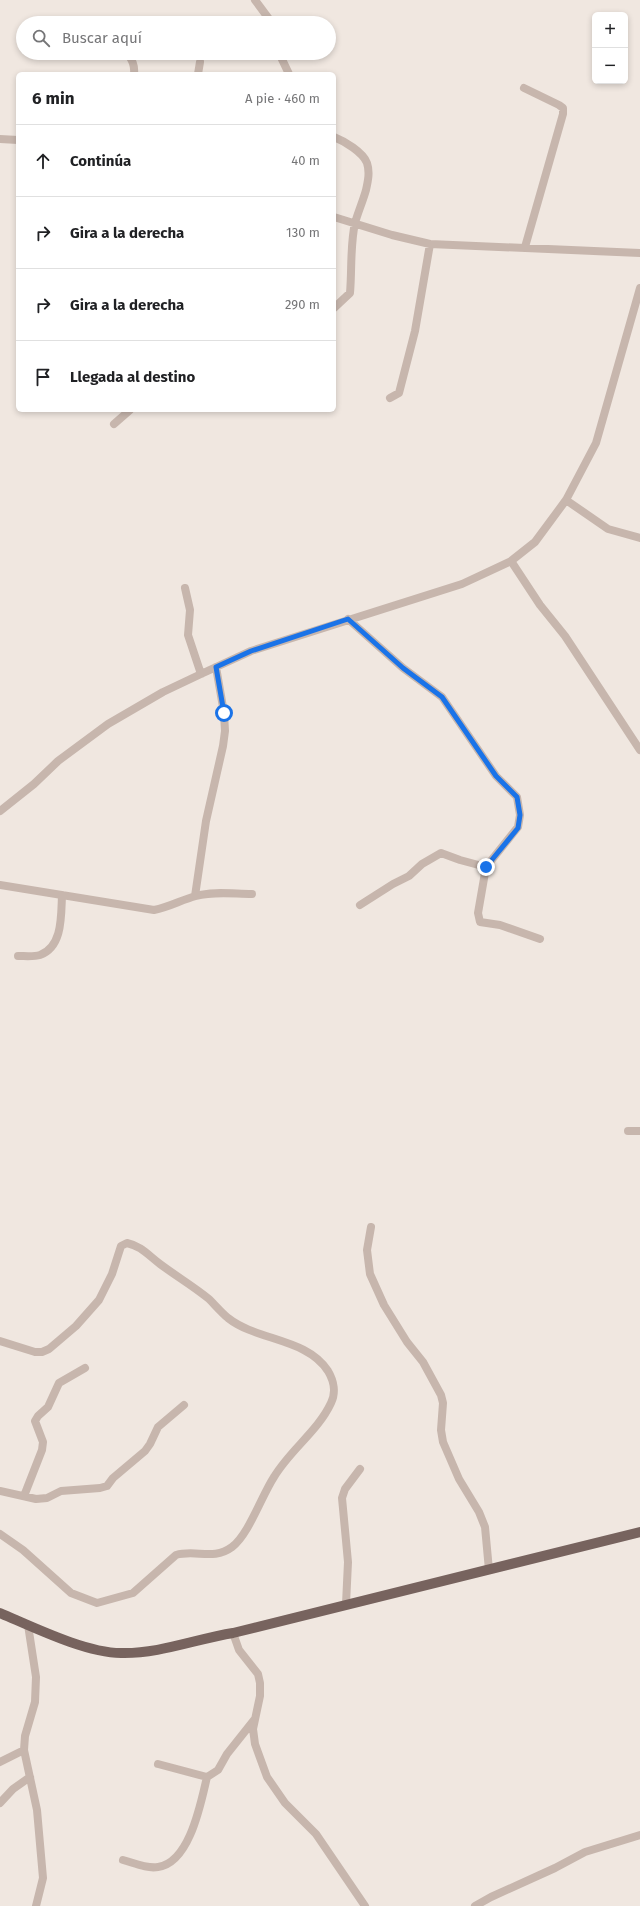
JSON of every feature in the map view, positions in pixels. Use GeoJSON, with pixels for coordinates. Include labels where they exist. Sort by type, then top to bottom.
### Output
{"type":"FeatureCollection","features":[{"type":"Feature","properties":{"kind":"main road"},"geometry":{"type":"LineString","coordinates":[[0,1613],[95,1651],[121,1654],[150,1651],[207,1637],[233,1633],[640,1532]]}},
{"type":"Feature","properties":{"kind":"street"},"geometry":{"type":"LineString","coordinates":[[255,0],[267,16]]}},
{"type":"Feature","properties":{"kind":"street"},"geometry":{"type":"LineString","coordinates":[[132,60],[135,68],[134,72]]}},
{"type":"Feature","properties":{"kind":"street"},"geometry":{"type":"LineString","coordinates":[[282,60],[288,72]]}},
{"type":"Feature","properties":{"kind":"street"},"geometry":{"type":"LineString","coordinates":[[198,72],[200,62]]}},
{"type":"Feature","properties":{"kind":"street"},"geometry":{"type":"LineString","coordinates":[[524,88],[563,108],[563,114],[525,247]]}},
{"type":"Feature","properties":{"kind":"street"},"geometry":{"type":"LineString","coordinates":[[336,138],[348,143],[367,161],[369,171],[368,182],[355,223],[350,293],[336,306]]}},
{"type":"Feature","properties":{"kind":"street"},"geometry":{"type":"LineString","coordinates":[[0,139],[16,140]]}},
{"type":"Feature","properties":{"kind":"street"},"geometry":{"type":"LineString","coordinates":[[336,218],[392,235],[430,244],[640,252]]}},
{"type":"Feature","properties":{"kind":"street"},"geometry":{"type":"LineString","coordinates":[[390,398],[399,392],[415,331],[430,244]]}},
{"type":"Feature","properties":{"kind":"street"},"geometry":{"type":"LineString","coordinates":[[0,810],[34,784],[58,761],[108,724],[163,692],[251,651],[462,584],[511,561],[535,542],[566,500],[596,443],[636,312],[640,288]]}},
{"type":"Feature","properties":{"kind":"street"},"geometry":{"type":"LineString","coordinates":[[114,424],[128,412]]}},
{"type":"Feature","properties":{"kind":"street"},"geometry":{"type":"LineString","coordinates":[[566,500],[608,529],[640,538]]}},
{"type":"Feature","properties":{"kind":"street"},"geometry":{"type":"LineString","coordinates":[[511,561],[540,605],[565,636],[640,750]]}},
{"type":"Feature","properties":{"kind":"street"},"geometry":{"type":"LineString","coordinates":[[185,588],[190,610],[188,635],[201,674]]}},
{"type":"Feature","properties":{"kind":"street"},"geometry":{"type":"LineString","coordinates":[[348,619],[403,668],[442,697],[496,776],[517,797],[520,815],[518,828],[486,867],[478,913],[480,922],[500,925],[540,939]]}},
{"type":"Feature","properties":{"kind":"street"},"geometry":{"type":"LineString","coordinates":[[195,896],[206,821],[225,731],[224,713],[216,667]]}},
{"type":"Feature","properties":{"kind":"street"},"geometry":{"type":"LineString","coordinates":[[360,905],[393,884],[409,876],[422,864],[441,853],[486,867]]}},
{"type":"Feature","properties":{"kind":"street"},"geometry":{"type":"LineString","coordinates":[[0,885],[154,910],[166,908],[195,896],[216,893],[252,894]]}},
{"type":"Feature","properties":{"kind":"street"},"geometry":{"type":"LineString","coordinates":[[18,956],[40,955],[53,948],[58,936],[62,895]]}},
{"type":"Feature","properties":{"kind":"street"},"geometry":{"type":"LineString","coordinates":[[628,1132],[640,1131]]}},
{"type":"Feature","properties":{"kind":"street"},"geometry":{"type":"LineString","coordinates":[[371,1227],[368,1250],[370,1274],[384,1305],[407,1342],[423,1362],[441,1396],[443,1403],[441,1430],[443,1442],[485,1527],[489,1570]]}},
{"type":"Feature","properties":{"kind":"street"},"geometry":{"type":"LineString","coordinates":[[0,1341],[35,1352],[42,1352],[49,1349],[76,1326],[99,1300],[112,1274],[121,1246],[127,1243],[144,1250],[160,1264],[179,1276],[208,1299],[229,1319],[246,1328],[302,1350],[318,1359],[329,1372],[334,1386],[334,1396],[325,1414],[274,1477],[244,1531],[233,1546],[222,1553],[183,1553],[176,1556],[133,1593],[97,1603],[77,1596],[23,1550],[0,1534]]}},
{"type":"Feature","properties":{"kind":"street"},"geometry":{"type":"LineString","coordinates":[[24,1496],[42,1450],[43,1442],[36,1421],[38,1416],[48,1407],[59,1383],[85,1368]]}},
{"type":"Feature","properties":{"kind":"street"},"geometry":{"type":"LineString","coordinates":[[0,1491],[36,1499],[47,1498],[61,1491],[100,1488],[107,1486],[113,1478],[145,1451],[158,1427],[184,1405]]}},
{"type":"Feature","properties":{"kind":"street"},"geometry":{"type":"LineString","coordinates":[[346,1604],[348,1562],[342,1498],[345,1489],[360,1469]]}},
{"type":"Feature","properties":{"kind":"street"},"geometry":{"type":"LineString","coordinates":[[28,1625],[36,1677],[35,1702],[25,1736],[24,1750],[37,1810],[43,1878],[36,1906]]}},
{"type":"Feature","properties":{"kind":"street"},"geometry":{"type":"LineString","coordinates":[[233,1633],[239,1650],[258,1674],[260,1696],[253,1729],[255,1744],[267,1777],[285,1803],[316,1834],[365,1906]]}},
{"type":"Feature","properties":{"kind":"street"},"geometry":{"type":"LineString","coordinates":[[122,1860],[150,1868],[160,1867],[175,1859],[185,1845],[195,1826],[208,1777],[218,1770],[227,1754],[255,1717]]}},
{"type":"Feature","properties":{"kind":"street"},"geometry":{"type":"LineString","coordinates":[[0,1762],[24,1750]]}},
{"type":"Feature","properties":{"kind":"street"},"geometry":{"type":"LineString","coordinates":[[158,1764],[208,1777]]}},
{"type":"Feature","properties":{"kind":"street"},"geometry":{"type":"LineString","coordinates":[[0,1803],[13,1789],[30,1777]]}},
{"type":"Feature","properties":{"kind":"street"},"geometry":{"type":"LineString","coordinates":[[475,1906],[490,1897],[555,1868],[586,1852],[640,1835]]}},
{"type":"Feature","properties":{"kind":"route"},"geometry":{"type":"LineString","coordinates":[[224,713],[216,667],[251,651],[348,619],[403,668],[436,691],[442,697],[496,776],[510,788],[517,797],[520,804],[518,828],[486,867]]}}]}
